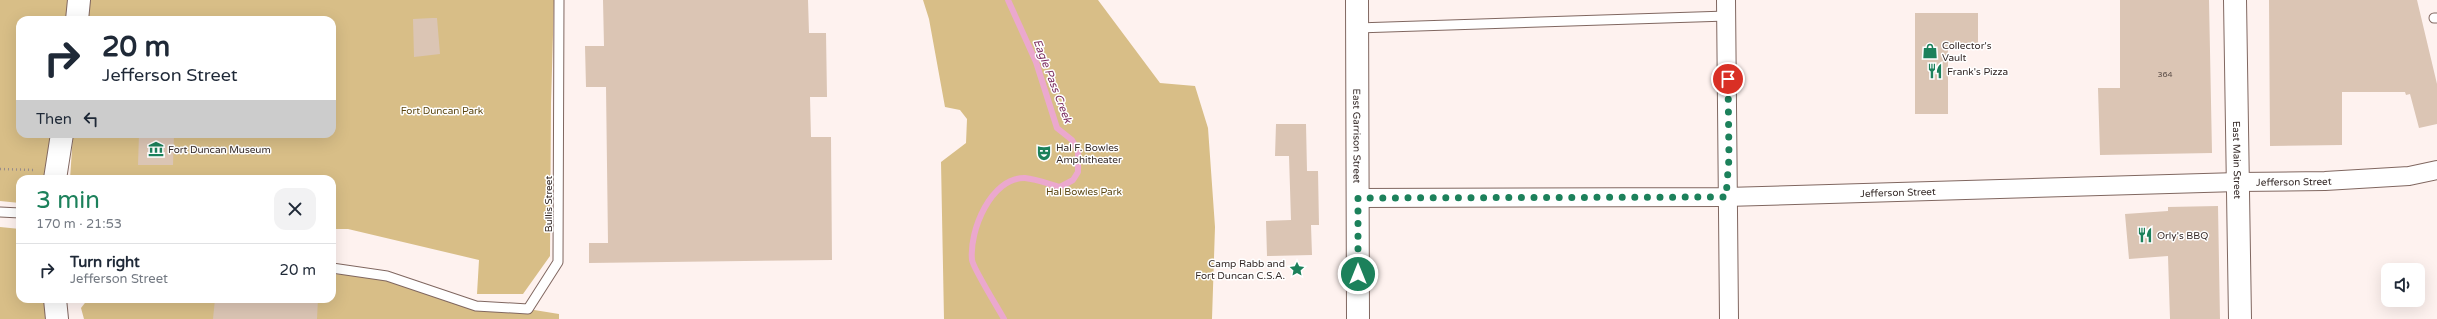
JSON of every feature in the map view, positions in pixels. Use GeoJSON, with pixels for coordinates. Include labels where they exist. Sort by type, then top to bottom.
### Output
{"type":"FeatureCollection","features":[{"type":"Feature","properties":{"kind":"main road"},"geometry":{"type":"LineString","coordinates":[[77,16],[79,0]]}},
{"type":"Feature","properties":{"kind":"main road","name":"East Garrison Street"},"geometry":{"type":"LineString","coordinates":[[1357,0],[1358,319]]}},
{"type":"Feature","properties":{"kind":"main road","name":"East Main Street"},"geometry":{"type":"LineString","coordinates":[[2235,0],[2240,319]]}},
{"type":"Feature","properties":{"kind":"main road"},"geometry":{"type":"LineString","coordinates":[[46,175],[60,138]]}},
{"type":"Feature","properties":{"kind":"main road"},"geometry":{"type":"LineString","coordinates":[[55,303],[57,319]]}},
{"type":"Feature","properties":{"kind":"street"},"geometry":{"type":"LineString","coordinates":[[1726,8],[1729,158],[1726,197],[1729,319]]}},
{"type":"Feature","properties":{"kind":"street","name":"Jefferson Street"},"geometry":{"type":"LineString","coordinates":[[1358,198],[1726,197],[2238,182],[2325,181],[2394,177],[2437,170]]}},
{"type":"Feature","properties":{"kind":"lane","name":"Bullis Street"},"geometry":{"type":"LineString","coordinates":[[336,269],[387,276],[476,306],[528,309],[558,262],[559,0]]}},
{"type":"Feature","properties":{"kind":"lane"},"geometry":{"type":"LineString","coordinates":[[1357,28],[1726,8]]}},
{"type":"Feature","properties":{"kind":"lane"},"geometry":{"type":"LineString","coordinates":[[0,212],[16,213]]}},
{"type":"Feature","properties":{"kind":"path"},"geometry":{"type":"LineString","coordinates":[[0,169],[46,175]]}},
{"type":"Feature","properties":{"kind":"green space"},"geometry":{"type":"Polygon","coordinates":[[[0,0],[79,0],[77,16],[16,16],[16,138],[59,138],[55,175],[16,175],[16,203],[0,201],[0,0]]]}},
{"type":"Feature","properties":{"kind":"green space","name":"Fort Duncan Park"},"geometry":{"type":"Polygon","coordinates":[[[90,0],[554,0],[551,103],[550,256],[523,294],[477,294],[479,260],[348,229],[336,229],[336,175],[70,175],[73,138],[336,138],[336,16],[88,16],[90,0]]]}},
{"type":"Feature","properties":{"kind":"green space","name":"Hal Bowles Park"},"geometry":{"type":"Polygon","coordinates":[[[923,0],[1098,0],[1160,83],[1195,86],[1208,128],[1215,227],[1212,319],[944,319],[941,162],[966,143],[967,119],[960,110],[945,107],[929,19],[923,0]]]}},
{"type":"Feature","properties":{"kind":"green space"},"geometry":{"type":"Polygon","coordinates":[[[0,227],[16,229],[16,303],[45,303],[46,319],[0,319],[0,227]]]}},
{"type":"Feature","properties":{"kind":"green space"},"geometry":{"type":"Polygon","coordinates":[[[336,274],[387,276],[476,306],[528,309],[559,314],[559,319],[84,319],[81,308],[85,303],[336,303],[336,274]]]}},
{"type":"Feature","properties":{"kind":"building"},"geometry":{"type":"Polygon","coordinates":[[[603,0],[808,0],[809,33],[826,33],[827,97],[810,97],[811,137],[831,137],[832,260],[589,263],[589,243],[608,243],[606,87],[586,87],[585,46],[604,46],[603,0]]]}},
{"type":"Feature","properties":{"kind":"building"},"geometry":{"type":"Polygon","coordinates":[[[2120,0],[2209,0],[2212,153],[2100,155],[2098,88],[2120,88],[2120,0]]]}},
{"type":"Feature","properties":{"kind":"building"},"geometry":{"type":"Polygon","coordinates":[[[2269,0],[2417,0],[2437,84],[2437,124],[2419,128],[2410,94],[2406,95],[2405,92],[2342,92],[2342,145],[2270,146],[2269,0]]]}},
{"type":"Feature","properties":{"kind":"building"},"geometry":{"type":"Polygon","coordinates":[[[1915,13],[1978,13],[1978,43],[1948,43],[1948,114],[1915,114],[1915,13]]]}},
{"type":"Feature","properties":{"kind":"building"},"geometry":{"type":"Polygon","coordinates":[[[437,18],[440,54],[414,57],[413,19],[437,18]]]}},
{"type":"Feature","properties":{"kind":"building"},"geometry":{"type":"Polygon","coordinates":[[[1276,124],[1306,124],[1307,171],[1318,171],[1319,225],[1311,225],[1312,255],[1267,256],[1266,221],[1291,220],[1289,156],[1275,156],[1276,124]]]}},
{"type":"Feature","properties":{"kind":"building","name":"Fort Duncan Museum"},"geometry":{"type":"Polygon","coordinates":[[[139,138],[174,138],[173,165],[138,165],[139,138]]]}},
{"type":"Feature","properties":{"kind":"building"},"geometry":{"type":"Polygon","coordinates":[[[2218,206],[2220,319],[2170,319],[2168,256],[2129,259],[2125,214],[2168,211],[2168,207],[2218,206]]]}},
{"type":"Feature","properties":{"kind":"building"},"geometry":{"type":"Polygon","coordinates":[[[215,303],[318,303],[317,319],[213,319],[215,303]]]}},
{"type":"Feature","properties":{"kind":"waterway","name":"Eagle Pass Creek"},"geometry":{"type":"LineString","coordinates":[[1004,319],[973,264],[972,248],[978,221],[992,196],[1002,186],[1013,180],[1025,178],[1038,180],[1060,187],[1073,180],[1078,172],[1078,151],[1072,140],[1057,128],[1036,62],[1008,0]]}},
{"type":"Feature","properties":{"kind":"place","name":"Collector's Vault"},"geometry":{"type":"Point","coordinates":[1930,51]}},
{"type":"Feature","properties":{"kind":"place","name":"Frank's Pizza"},"geometry":{"type":"Point","coordinates":[1935,71]}},
{"type":"Feature","properties":{"kind":"place","name":"Fort Duncan Museum"},"geometry":{"type":"Point","coordinates":[156,149]}},
{"type":"Feature","properties":{"kind":"place","name":"Hal F. Bowles Amphitheater"},"geometry":{"type":"Point","coordinates":[1044,153]}},
{"type":"Feature","properties":{"kind":"place","name":"Orly's BBQ"},"geometry":{"type":"Point","coordinates":[2145,235]}},
{"type":"Feature","properties":{"kind":"place","name":"Camp Rabb and Fort Duncan C.S.A."},"geometry":{"type":"Point","coordinates":[1297,269]}},
{"type":"Feature","properties":{"kind":"route"},"geometry":{"type":"LineString","coordinates":[[1358,274],[1358,198],[1726,197],[1729,158],[1728,79]]}}]}
